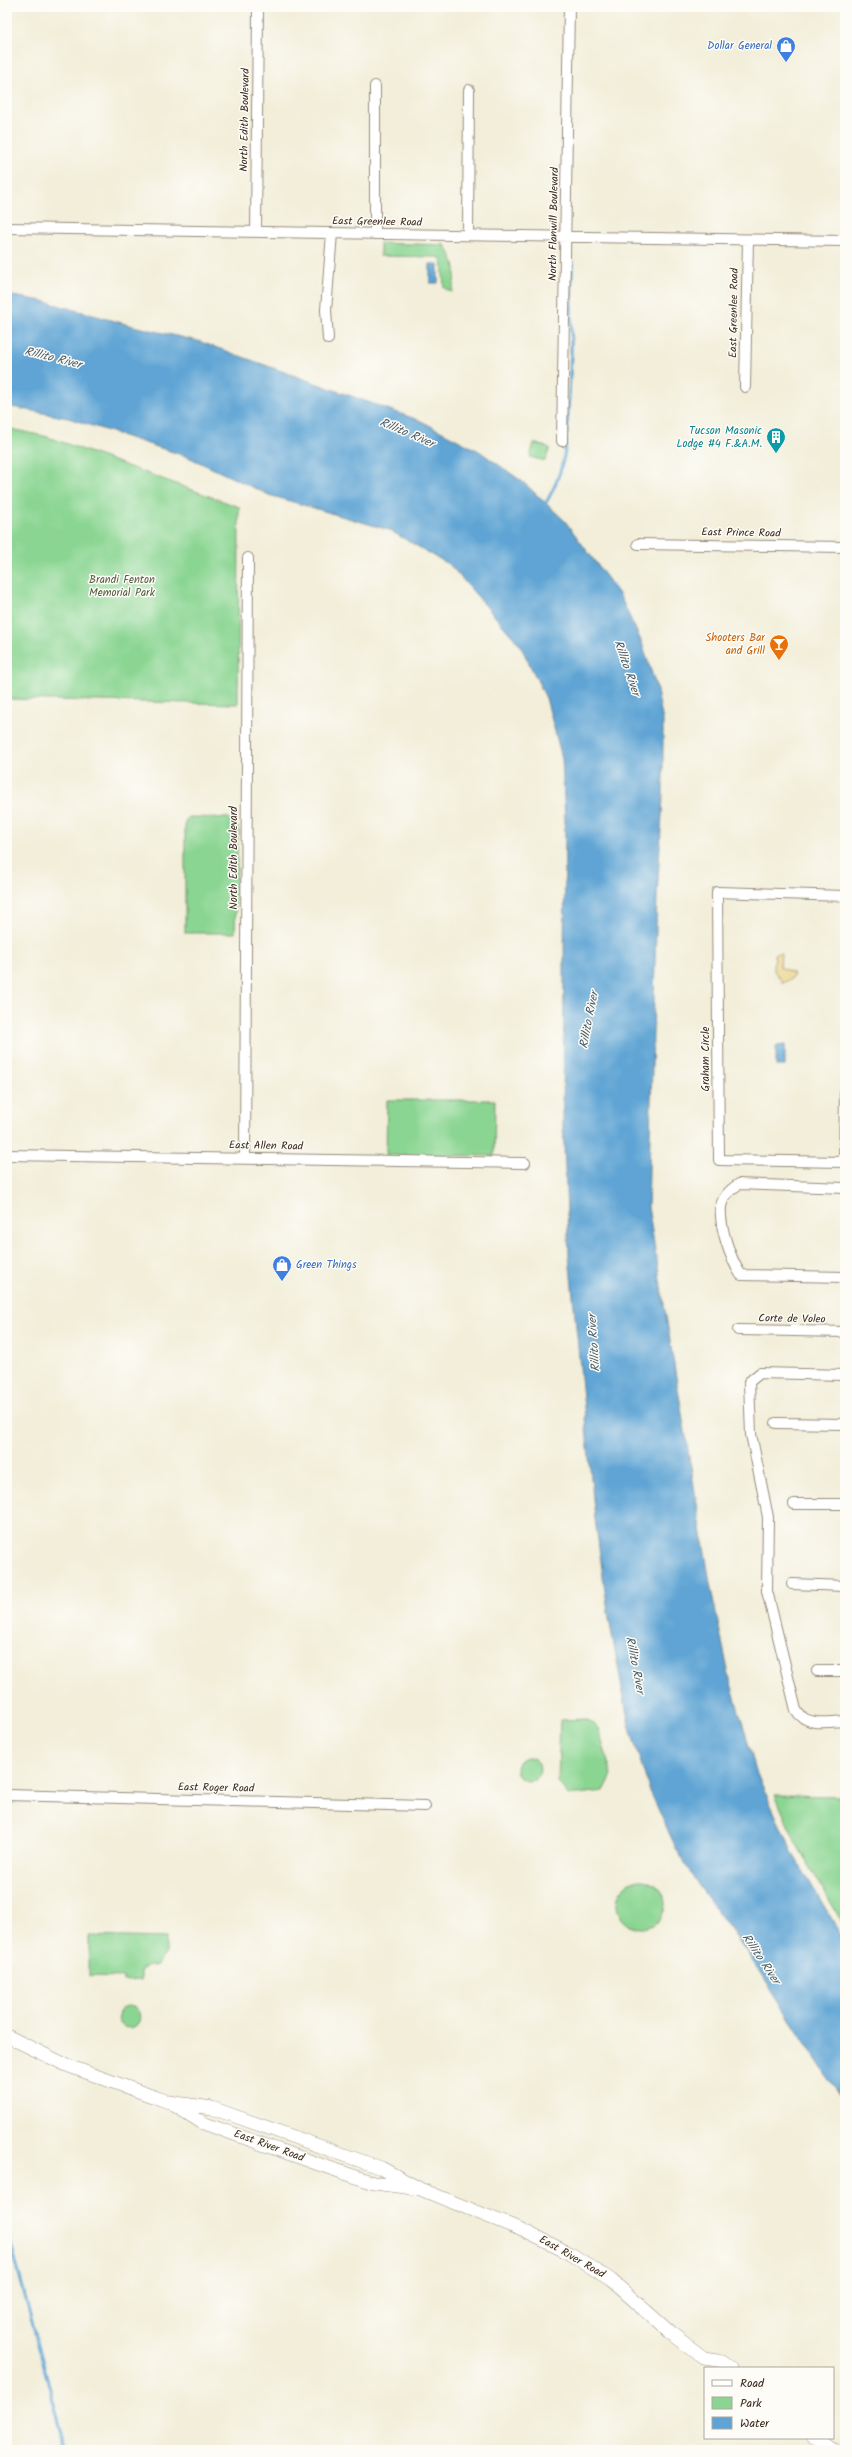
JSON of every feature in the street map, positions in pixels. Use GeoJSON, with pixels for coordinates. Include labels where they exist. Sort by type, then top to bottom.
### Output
{"type":"FeatureCollection","features":[{"type":"Feature","properties":{"kind":"main road","name":"East River Road"},"geometry":{"type":"LineString","coordinates":[[7,2036],[66,2066],[169,2102],[203,2123],[374,2183],[420,2189],[522,2230],[570,2254],[611,2280],[706,2363],[718,2360],[728,2367]]}},
{"type":"Feature","properties":{"kind":"main road"},"geometry":{"type":"LineString","coordinates":[[816,2439],[832,2450]]}},
{"type":"Feature","properties":{"kind":"street","name":"North Edith Boulevard"},"geometry":{"type":"LineString","coordinates":[[256,232],[258,7]]}},
{"type":"Feature","properties":{"kind":"street","name":"North Flanwill Boulevard"},"geometry":{"type":"LineString","coordinates":[[562,441],[569,7]]}},
{"type":"Feature","properties":{"kind":"street"},"geometry":{"type":"LineString","coordinates":[[375,86],[375,234]]}},
{"type":"Feature","properties":{"kind":"street"},"geometry":{"type":"LineString","coordinates":[[468,236],[469,90]]}},
{"type":"Feature","properties":{"kind":"street","name":"East Greenlee Road"},"geometry":{"type":"LineString","coordinates":[[7,228],[845,241]]}},
{"type":"Feature","properties":{"kind":"street"},"geometry":{"type":"LineString","coordinates":[[328,339],[326,310],[332,233]]}},
{"type":"Feature","properties":{"kind":"street","name":"East Greenlee Road"},"geometry":{"type":"LineString","coordinates":[[745,387],[748,240]]}},
{"type":"Feature","properties":{"kind":"street","name":"East Prince Road"},"geometry":{"type":"LineString","coordinates":[[638,544],[845,546]]}},
{"type":"Feature","properties":{"kind":"street","name":"North Edith Boulevard"},"geometry":{"type":"LineString","coordinates":[[245,1158],[248,558]]}},
{"type":"Feature","properties":{"kind":"street","name":"Graham Circle"},"geometry":{"type":"LineString","coordinates":[[845,896],[717,892],[719,1160],[844,1162],[845,1092]]}},
{"type":"Feature","properties":{"kind":"street","name":"East Allen Road"},"geometry":{"type":"LineString","coordinates":[[7,1155],[525,1163]]}},
{"type":"Feature","properties":{"kind":"street"},"geometry":{"type":"LineString","coordinates":[[845,1188],[738,1184],[726,1194],[721,1206],[726,1243],[731,1260],[741,1275],[845,1277]]}},
{"type":"Feature","properties":{"kind":"street","name":"Corte de Voleo"},"geometry":{"type":"LineString","coordinates":[[738,1330],[845,1332]]}},
{"type":"Feature","properties":{"kind":"street"},"geometry":{"type":"LineString","coordinates":[[845,1375],[760,1373],[749,1382],[751,1434],[768,1517],[767,1591],[796,1710],[801,1718],[809,1722],[845,1721]]}},
{"type":"Feature","properties":{"kind":"street"},"geometry":{"type":"LineString","coordinates":[[776,1423],[845,1424]]}},
{"type":"Feature","properties":{"kind":"street"},"geometry":{"type":"LineString","coordinates":[[794,1504],[845,1504]]}},
{"type":"Feature","properties":{"kind":"street"},"geometry":{"type":"LineString","coordinates":[[792,1584],[845,1586]]}},
{"type":"Feature","properties":{"kind":"street"},"geometry":{"type":"LineString","coordinates":[[817,1671],[845,1671]]}},
{"type":"Feature","properties":{"kind":"street","name":"East Roger Road"},"geometry":{"type":"LineString","coordinates":[[7,1795],[425,1806]]}},
{"type":"Feature","properties":{"kind":"green space"},"geometry":{"type":"Polygon","coordinates":[[[380,243],[445,245],[455,267],[455,278],[452,292],[444,288],[442,259],[437,257],[380,256],[380,243]]]}},
{"type":"Feature","properties":{"kind":"green space","name":"Brandi Fenton Memorial Park"},"geometry":{"type":"Polygon","coordinates":[[[7,428],[48,437],[239,507],[238,704],[7,699],[7,428]]]}},
{"type":"Feature","properties":{"kind":"green space"},"geometry":{"type":"Polygon","coordinates":[[[534,443],[550,448],[545,461],[530,457],[534,443]]]}},
{"type":"Feature","properties":{"kind":"green space"},"geometry":{"type":"Polygon","coordinates":[[[189,817],[229,818],[238,827],[235,933],[185,933],[185,821],[189,817]]]}},
{"type":"Feature","properties":{"kind":"green space"},"geometry":{"type":"Polygon","coordinates":[[[387,1100],[495,1100],[494,1156],[386,1155],[387,1100]]]}},
{"type":"Feature","properties":{"kind":"green space"},"geometry":{"type":"Polygon","coordinates":[[[587,1719],[598,1728],[612,1775],[604,1791],[568,1795],[558,1782],[560,1720],[587,1719]]]}},
{"type":"Feature","properties":{"kind":"green space"},"geometry":{"type":"Polygon","coordinates":[[[528,1757],[537,1760],[540,1769],[537,1778],[528,1781],[519,1778],[516,1769],[519,1760],[528,1757]]]}},
{"type":"Feature","properties":{"kind":"green space"},"geometry":{"type":"Polygon","coordinates":[[[775,1795],[845,1796],[845,1927],[796,1843],[775,1795]]]}},
{"type":"Feature","properties":{"kind":"green space"},"geometry":{"type":"Polygon","coordinates":[[[636,1880],[646,1880],[658,1887],[665,1899],[665,1909],[658,1921],[646,1928],[636,1928],[628,1924],[621,1917],[617,1909],[617,1899],[621,1891],[628,1884],[636,1880]]]}},
{"type":"Feature","properties":{"kind":"green space"},"geometry":{"type":"Polygon","coordinates":[[[89,1936],[166,1938],[166,1953],[157,1966],[149,1966],[141,1970],[141,1980],[123,1981],[123,1977],[89,1976],[89,1936]]]}},
{"type":"Feature","properties":{"kind":"green space"},"geometry":{"type":"Polygon","coordinates":[[[129,2006],[133,2007],[139,2013],[139,2021],[133,2027],[129,2028],[125,2027],[119,2021],[118,2017],[119,2013],[125,2007],[129,2006]]]}},
{"type":"Feature","properties":{"kind":"sand"},"geometry":{"type":"Polygon","coordinates":[[[781,953],[780,967],[794,974],[792,978],[783,983],[775,972],[773,966],[775,960],[774,954],[781,953]]]}},
{"type":"Feature","properties":{"kind":"water"},"geometry":{"type":"Polygon","coordinates":[[[430,264],[438,264],[438,283],[430,283],[430,264]]]}},
{"type":"Feature","properties":{"kind":"water","name":"Rillito River"},"geometry":{"type":"Polygon","coordinates":[[[7,295],[43,301],[133,326],[198,341],[421,421],[479,451],[523,482],[565,521],[619,594],[642,643],[656,686],[663,721],[663,798],[657,895],[648,1207],[711,1589],[730,1680],[757,1774],[793,1854],[845,1941],[845,2104],[746,1951],[697,1883],[676,1848],[649,1789],[629,1725],[609,1619],[595,1519],[569,1256],[563,1124],[565,820],[562,758],[546,698],[520,645],[450,565],[389,530],[269,495],[188,457],[68,418],[7,406],[7,295]]]}},
{"type":"Feature","properties":{"kind":"water"},"geometry":{"type":"Polygon","coordinates":[[[785,1045],[785,1066],[776,1066],[776,1046],[785,1045]]]}},
{"type":"Feature","properties":{"kind":"waterway"},"geometry":{"type":"LineString","coordinates":[[567,434],[571,356],[572,262]]}},
{"type":"Feature","properties":{"kind":"waterway"},"geometry":{"type":"LineString","coordinates":[[544,506],[559,474],[564,457],[566,440]]}},
{"type":"Feature","properties":{"kind":"waterway"},"geometry":{"type":"LineString","coordinates":[[7,2229],[61,2430],[61,2450]]}},
{"type":"Feature","properties":{"kind":"place","name":"Dollar General"},"geometry":{"type":"Point","coordinates":[786,63]}},
{"type":"Feature","properties":{"kind":"place","name":"Tucson Masonic Lodge #4 F.&A.M."},"geometry":{"type":"Point","coordinates":[776,454]}},
{"type":"Feature","properties":{"kind":"place","name":"Shooters Bar and Grill"},"geometry":{"type":"Point","coordinates":[779,661]}},
{"type":"Feature","properties":{"kind":"place","name":"Green Things"},"geometry":{"type":"Point","coordinates":[282,1282]}}]}
